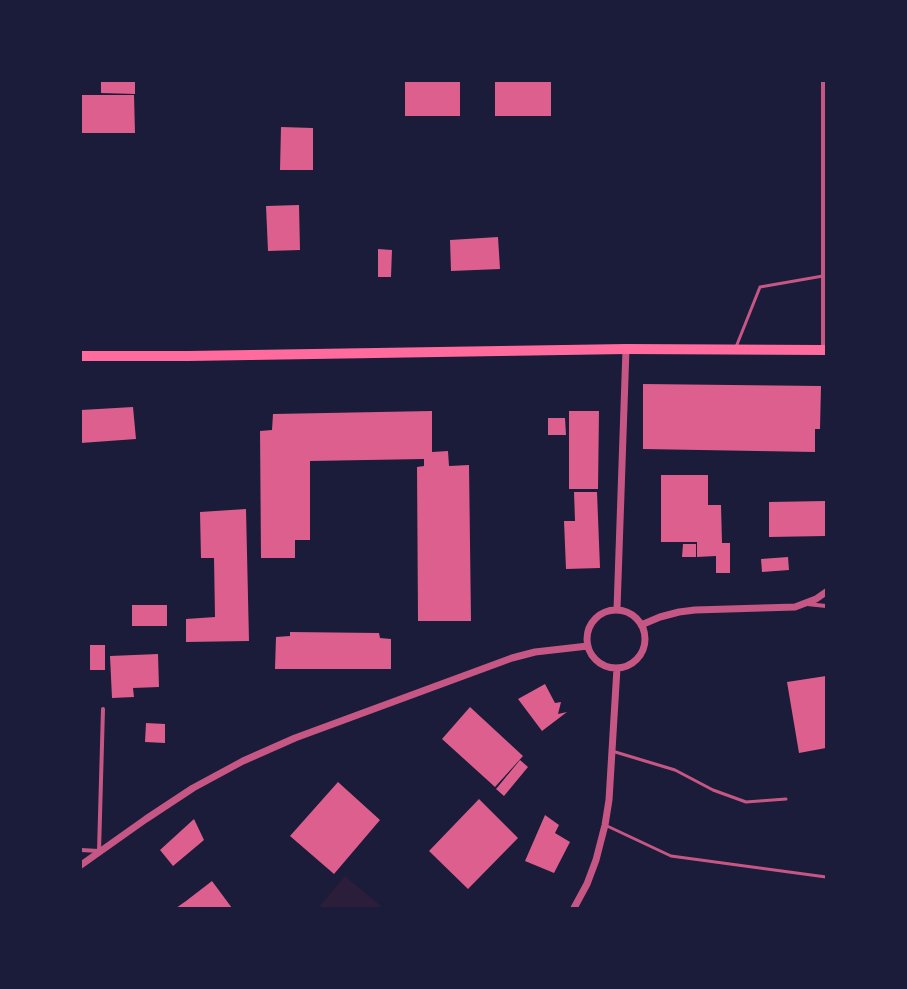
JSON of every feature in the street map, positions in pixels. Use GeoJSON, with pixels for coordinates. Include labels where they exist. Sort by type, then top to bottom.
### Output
{"type":"FeatureCollection","features":[{"type":"Feature","properties":{"kind":"main road"},"geometry":{"type":"LineString","coordinates":[[81,356],[626,350],[824,350]]}},
{"type":"Feature","properties":{"kind":"street"},"geometry":{"type":"LineString","coordinates":[[823,81],[824,350]]}},
{"type":"Feature","properties":{"kind":"street"},"geometry":{"type":"LineString","coordinates":[[617,609],[626,350]]}},
{"type":"Feature","properties":{"kind":"street"},"geometry":{"type":"LineString","coordinates":[[806,604],[826,592]]}},
{"type":"Feature","properties":{"kind":"street"},"geometry":{"type":"LineString","coordinates":[[641,625],[660,617],[679,612],[710,609],[784,608],[806,604],[826,606]]}},
{"type":"Feature","properties":{"kind":"street"},"geometry":{"type":"LineString","coordinates":[[617,609],[627,612],[635,617],[641,625],[644,633],[642,649],[638,657],[625,666],[617,668],[609,667],[602,664],[591,653],[588,646],[588,631],[596,617],[609,610],[617,609]]}},
{"type":"Feature","properties":{"kind":"street"},"geometry":{"type":"LineString","coordinates":[[81,864],[193,788],[243,761],[295,738],[512,658],[535,652],[588,646]]}},
{"type":"Feature","properties":{"kind":"street"},"geometry":{"type":"LineString","coordinates":[[574,908],[587,884],[596,860],[605,825],[609,800],[617,668]]}},
{"type":"Feature","properties":{"kind":"street"},"geometry":{"type":"LineString","coordinates":[[99,851],[103,709]]}},
{"type":"Feature","properties":{"kind":"street"},"geometry":{"type":"LineString","coordinates":[[81,850],[99,851]]}},
{"type":"Feature","properties":{"kind":"lane"},"geometry":{"type":"LineString","coordinates":[[736,350],[760,287],[823,276]]}},
{"type":"Feature","properties":{"kind":"lane"},"geometry":{"type":"LineString","coordinates":[[612,751],[675,770],[713,790],[746,802],[786,799]]}},
{"type":"Feature","properties":{"kind":"lane"},"geometry":{"type":"LineString","coordinates":[[605,825],[671,856],[826,877]]}},
{"type":"Feature","properties":{"kind":"shaded area"},"geometry":{"type":"Polygon","coordinates":[[[345,876],[383,908],[318,908],[345,876]]]}},
{"type":"Feature","properties":{"kind":"building"},"geometry":{"type":"Polygon","coordinates":[[[101,81],[135,81],[135,94],[101,93],[101,81]]]}},
{"type":"Feature","properties":{"kind":"building"},"geometry":{"type":"Polygon","coordinates":[[[405,81],[460,81],[460,116],[405,116],[405,81]]]}},
{"type":"Feature","properties":{"kind":"building"},"geometry":{"type":"Polygon","coordinates":[[[495,81],[551,81],[551,116],[495,116],[495,81]]]}},
{"type":"Feature","properties":{"kind":"building"},"geometry":{"type":"Polygon","coordinates":[[[81,95],[134,95],[135,133],[81,133],[81,95]]]}},
{"type":"Feature","properties":{"kind":"building"},"geometry":{"type":"Polygon","coordinates":[[[281,127],[313,128],[313,170],[280,170],[281,127]]]}},
{"type":"Feature","properties":{"kind":"building"},"geometry":{"type":"Polygon","coordinates":[[[299,205],[300,250],[268,251],[266,206],[299,205]]]}},
{"type":"Feature","properties":{"kind":"building"},"geometry":{"type":"Polygon","coordinates":[[[498,237],[500,269],[451,271],[450,240],[498,237]]]}},
{"type":"Feature","properties":{"kind":"building"},"geometry":{"type":"Polygon","coordinates":[[[378,249],[392,250],[391,277],[378,277],[378,249]]]}},
{"type":"Feature","properties":{"kind":"building"},"geometry":{"type":"Polygon","coordinates":[[[643,384],[821,386],[820,429],[815,429],[815,452],[643,449],[643,384]]]}},
{"type":"Feature","properties":{"kind":"building"},"geometry":{"type":"Polygon","coordinates":[[[133,407],[136,439],[81,443],[81,410],[133,407]]]}},
{"type":"Feature","properties":{"kind":"building"},"geometry":{"type":"Polygon","coordinates":[[[432,411],[432,452],[448,451],[449,466],[469,465],[471,621],[418,621],[417,467],[424,466],[424,459],[310,461],[310,540],[295,540],[295,558],[261,558],[260,431],[272,430],[273,414],[432,411]]]}},
{"type":"Feature","properties":{"kind":"building"},"geometry":{"type":"Polygon","coordinates":[[[569,411],[599,411],[598,489],[569,489],[569,411]]]}},
{"type":"Feature","properties":{"kind":"building"},"geometry":{"type":"Polygon","coordinates":[[[548,418],[565,418],[566,435],[548,435],[548,418]]]}},
{"type":"Feature","properties":{"kind":"building"},"geometry":{"type":"Polygon","coordinates":[[[661,475],[708,475],[708,505],[721,505],[722,543],[730,543],[730,573],[716,573],[716,556],[697,557],[697,542],[661,542],[661,475]]]}},
{"type":"Feature","properties":{"kind":"building"},"geometry":{"type":"Polygon","coordinates":[[[574,492],[597,492],[600,568],[566,569],[564,521],[575,521],[574,492]]]}},
{"type":"Feature","properties":{"kind":"building"},"geometry":{"type":"Polygon","coordinates":[[[826,501],[826,536],[769,537],[769,502],[826,501]]]}},
{"type":"Feature","properties":{"kind":"building"},"geometry":{"type":"Polygon","coordinates":[[[246,509],[249,641],[186,642],[186,619],[215,617],[214,558],[201,558],[200,512],[246,509]]]}},
{"type":"Feature","properties":{"kind":"building"},"geometry":{"type":"Polygon","coordinates":[[[683,544],[696,544],[696,557],[682,557],[683,544]]]}},
{"type":"Feature","properties":{"kind":"building"},"geometry":{"type":"Polygon","coordinates":[[[788,557],[789,570],[762,572],[761,559],[788,557]]]}},
{"type":"Feature","properties":{"kind":"building"},"geometry":{"type":"Polygon","coordinates":[[[132,605],[167,605],[167,626],[132,626],[132,605]]]}},
{"type":"Feature","properties":{"kind":"building"},"geometry":{"type":"Polygon","coordinates":[[[290,632],[379,633],[380,638],[391,639],[391,669],[275,669],[276,637],[290,636],[290,632]]]}},
{"type":"Feature","properties":{"kind":"building"},"geometry":{"type":"Polygon","coordinates":[[[90,645],[105,645],[105,670],[90,670],[90,645]]]}},
{"type":"Feature","properties":{"kind":"building"},"geometry":{"type":"Polygon","coordinates":[[[158,654],[159,687],[133,688],[134,697],[112,698],[110,656],[158,654]]]}},
{"type":"Feature","properties":{"kind":"building"},"geometry":{"type":"Polygon","coordinates":[[[826,676],[826,748],[799,753],[787,682],[826,676]]]}},
{"type":"Feature","properties":{"kind":"building"},"geometry":{"type":"Polygon","coordinates":[[[545,684],[555,703],[561,702],[558,714],[567,712],[542,731],[518,699],[545,684]]]}},
{"type":"Feature","properties":{"kind":"building"},"geometry":{"type":"Polygon","coordinates":[[[470,707],[523,756],[495,787],[442,739],[470,707]]]}},
{"type":"Feature","properties":{"kind":"building"},"geometry":{"type":"Polygon","coordinates":[[[146,723],[165,724],[165,743],[145,742],[146,723]]]}},
{"type":"Feature","properties":{"kind":"building"},"geometry":{"type":"Polygon","coordinates":[[[520,760],[528,767],[504,796],[496,789],[520,760]]]}},
{"type":"Feature","properties":{"kind":"building"},"geometry":{"type":"Polygon","coordinates":[[[338,782],[380,820],[334,874],[290,836],[338,782]]]}},
{"type":"Feature","properties":{"kind":"building"},"geometry":{"type":"Polygon","coordinates":[[[479,799],[518,838],[468,889],[429,851],[479,799]]]}},
{"type":"Feature","properties":{"kind":"building"},"geometry":{"type":"Polygon","coordinates":[[[545,815],[559,825],[555,833],[570,842],[554,873],[525,861],[545,815]]]}},
{"type":"Feature","properties":{"kind":"building"},"geometry":{"type":"Polygon","coordinates":[[[194,819],[204,840],[173,866],[160,850],[194,819]]]}},
{"type":"Feature","properties":{"kind":"building"},"geometry":{"type":"Polygon","coordinates":[[[212,881],[232,908],[176,908],[186,901],[212,881]]]}}]}
